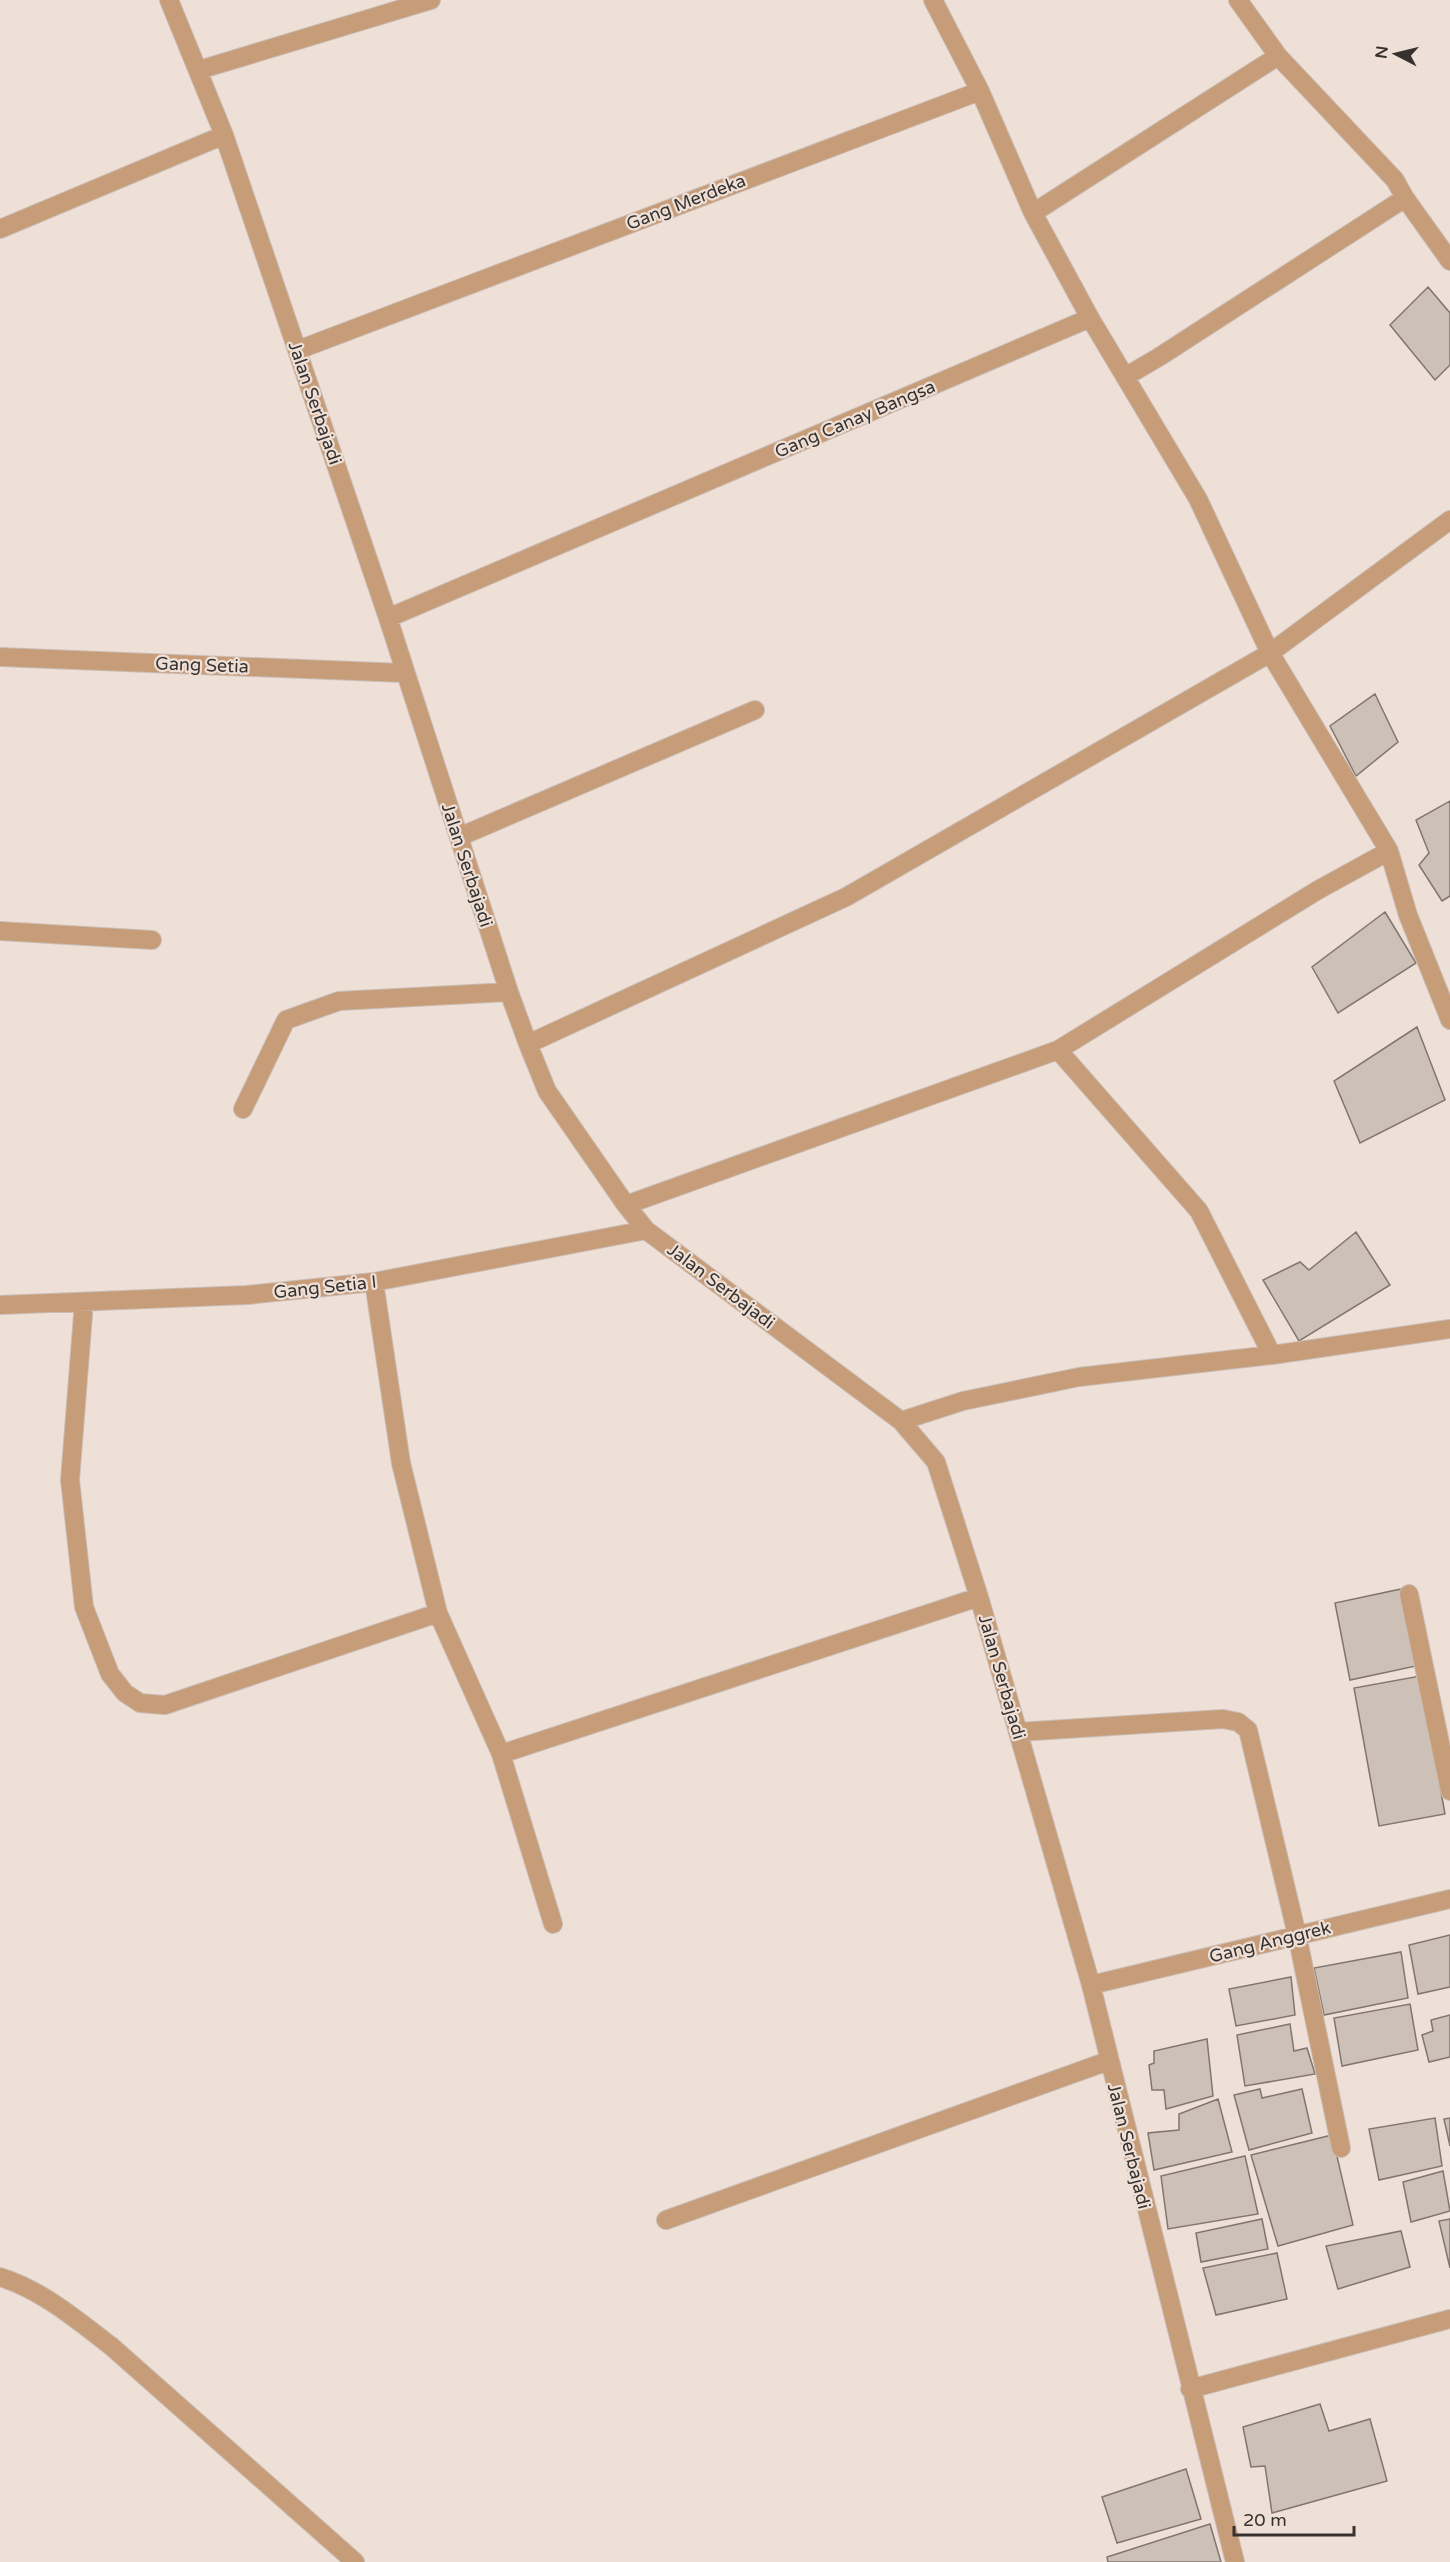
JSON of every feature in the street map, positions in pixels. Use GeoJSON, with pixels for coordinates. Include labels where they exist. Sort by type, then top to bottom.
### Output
{"type":"FeatureCollection","features":[{"type":"Feature","properties":{"kind":"street","name":"Jalan Serbajadi"},"geometry":{"type":"LineString","coordinates":[[169,0],[224,135],[388,618],[509,992],[547,1091],[646,1230],[901,1421],[936,1462],[979,1597],[1091,1985],[1108,2061],[1235,2562]]}},
{"type":"Feature","properties":{"kind":"street"},"geometry":{"type":"LineString","coordinates":[[199,70],[431,0]]}},
{"type":"Feature","properties":{"kind":"street"},"geometry":{"type":"LineString","coordinates":[[933,0],[980,91],[1033,213],[1090,318],[1198,499],[1270,653],[1389,851],[1408,915],[1450,1020]]}},
{"type":"Feature","properties":{"kind":"street"},"geometry":{"type":"LineString","coordinates":[[1238,0],[1278,56],[1395,180],[1405,198],[1450,261]]}},
{"type":"Feature","properties":{"kind":"street"},"geometry":{"type":"LineString","coordinates":[[1033,213],[1278,56]]}},
{"type":"Feature","properties":{"kind":"street","name":"Gang Merdeka"},"geometry":{"type":"LineString","coordinates":[[298,350],[980,91]]}},
{"type":"Feature","properties":{"kind":"street"},"geometry":{"type":"LineString","coordinates":[[0,229],[224,135]]}},
{"type":"Feature","properties":{"kind":"street"},"geometry":{"type":"LineString","coordinates":[[1125,377],[1405,198]]}},
{"type":"Feature","properties":{"kind":"street","name":"Gang Canay Bangsa"},"geometry":{"type":"LineString","coordinates":[[388,618],[1090,318]]}},
{"type":"Feature","properties":{"kind":"street"},"geometry":{"type":"LineString","coordinates":[[528,1044],[846,897],[1270,653],[1450,520]]}},
{"type":"Feature","properties":{"kind":"street","name":"Gang Setia"},"geometry":{"type":"LineString","coordinates":[[0,657],[404,673]]}},
{"type":"Feature","properties":{"kind":"street"},"geometry":{"type":"LineString","coordinates":[[459,837],[755,710]]}},
{"type":"Feature","properties":{"kind":"street"},"geometry":{"type":"LineString","coordinates":[[626,1205],[1058,1050],[1318,890],[1389,851]]}},
{"type":"Feature","properties":{"kind":"street"},"geometry":{"type":"LineString","coordinates":[[0,931],[152,940]]}},
{"type":"Feature","properties":{"kind":"street"},"geometry":{"type":"LineString","coordinates":[[243,1109],[286,1020],[339,1001],[509,992]]}},
{"type":"Feature","properties":{"kind":"street"},"geometry":{"type":"LineString","coordinates":[[1058,1050],[1199,1211],[1272,1355]]}},
{"type":"Feature","properties":{"kind":"street","name":"Gang Setia I"},"geometry":{"type":"LineString","coordinates":[[0,1305],[247,1295],[374,1282],[646,1230]]}},
{"type":"Feature","properties":{"kind":"street"},"geometry":{"type":"LineString","coordinates":[[374,1282],[400,1463],[438,1613],[501,1754],[554,1924]]}},
{"type":"Feature","properties":{"kind":"street"},"geometry":{"type":"LineString","coordinates":[[84,1302],[70,1480],[84,1607],[110,1674],[125,1693],[140,1703],[165,1705],[438,1613]]}},
{"type":"Feature","properties":{"kind":"street"},"geometry":{"type":"LineString","coordinates":[[901,1421],[963,1401],[1079,1377],[1272,1355],[1450,1329]]}},
{"type":"Feature","properties":{"kind":"street"},"geometry":{"type":"LineString","coordinates":[[1409,1594],[1450,1791]]}},
{"type":"Feature","properties":{"kind":"street"},"geometry":{"type":"LineString","coordinates":[[501,1754],[979,1597]]}},
{"type":"Feature","properties":{"kind":"street"},"geometry":{"type":"LineString","coordinates":[[1018,1732],[1223,1719],[1238,1722],[1248,1730],[1297,1935],[1341,2148]]}},
{"type":"Feature","properties":{"kind":"street","name":"Gang Anggrek"},"geometry":{"type":"LineString","coordinates":[[1091,1985],[1450,1899]]}},
{"type":"Feature","properties":{"kind":"street"},"geometry":{"type":"LineString","coordinates":[[666,2220],[1108,2061]]}},
{"type":"Feature","properties":{"kind":"street"},"geometry":{"type":"LineString","coordinates":[[0,2277],[19,2283],[72,2315],[111,2346],[355,2562]]}},
{"type":"Feature","properties":{"kind":"street"},"geometry":{"type":"LineString","coordinates":[[1191,2390],[1450,2319]]}},
{"type":"Feature","properties":{"kind":"building"},"geometry":{"type":"Polygon","coordinates":[[[1428,287],[1450,313],[1450,365],[1435,380],[1390,325],[1428,287]]]}},
{"type":"Feature","properties":{"kind":"building"},"geometry":{"type":"Polygon","coordinates":[[[1375,694],[1398,742],[1356,776],[1330,726],[1375,694]]]}},
{"type":"Feature","properties":{"kind":"building"},"geometry":{"type":"Polygon","coordinates":[[[1450,801],[1450,896],[1442,901],[1419,865],[1429,853],[1416,820],[1450,801]]]}},
{"type":"Feature","properties":{"kind":"building"},"geometry":{"type":"Polygon","coordinates":[[[1385,912],[1416,963],[1338,1013],[1312,967],[1385,912]]]}},
{"type":"Feature","properties":{"kind":"building"},"geometry":{"type":"Polygon","coordinates":[[[1417,1027],[1445,1100],[1360,1143],[1334,1081],[1417,1027]]]}},
{"type":"Feature","properties":{"kind":"building"},"geometry":{"type":"Polygon","coordinates":[[[1356,1232],[1390,1285],[1299,1341],[1263,1280],[1300,1262],[1309,1270],[1356,1232]]]}},
{"type":"Feature","properties":{"kind":"building"},"geometry":{"type":"Polygon","coordinates":[[[1401,1589],[1416,1666],[1350,1680],[1335,1603],[1401,1589]]]}},
{"type":"Feature","properties":{"kind":"building"},"geometry":{"type":"Polygon","coordinates":[[[1420,1676],[1445,1814],[1379,1826],[1354,1688],[1420,1676]]]}},
{"type":"Feature","properties":{"kind":"building"},"geometry":{"type":"Polygon","coordinates":[[[1450,1935],[1450,1987],[1418,1994],[1409,1945],[1450,1935]]]}},
{"type":"Feature","properties":{"kind":"building"},"geometry":{"type":"Polygon","coordinates":[[[1401,1952],[1408,1998],[1324,2015],[1314,1968],[1401,1952]]]}},
{"type":"Feature","properties":{"kind":"building"},"geometry":{"type":"Polygon","coordinates":[[[1291,1977],[1295,2015],[1236,2026],[1229,1989],[1291,1977]]]}},
{"type":"Feature","properties":{"kind":"building"},"geometry":{"type":"Polygon","coordinates":[[[1410,2004],[1418,2050],[1342,2066],[1334,2018],[1410,2004]]]}},
{"type":"Feature","properties":{"kind":"building"},"geometry":{"type":"Polygon","coordinates":[[[1450,2015],[1450,2057],[1429,2062],[1422,2035],[1433,2031],[1431,2020],[1450,2015]]]}},
{"type":"Feature","properties":{"kind":"building"},"geometry":{"type":"Polygon","coordinates":[[[1290,2024],[1294,2051],[1307,2048],[1315,2074],[1245,2086],[1237,2035],[1290,2024]]]}},
{"type":"Feature","properties":{"kind":"building"},"geometry":{"type":"Polygon","coordinates":[[[1207,2039],[1213,2096],[1166,2109],[1164,2090],[1152,2090],[1149,2065],[1154,2063],[1154,2051],[1207,2039]]]}},
{"type":"Feature","properties":{"kind":"building"},"geometry":{"type":"Polygon","coordinates":[[[1260,2089],[1262,2098],[1302,2089],[1312,2133],[1249,2150],[1234,2095],[1260,2089]]]}},
{"type":"Feature","properties":{"kind":"building"},"geometry":{"type":"Polygon","coordinates":[[[1218,2099],[1232,2152],[1154,2170],[1148,2133],[1179,2130],[1179,2114],[1218,2099]]]}},
{"type":"Feature","properties":{"kind":"building"},"geometry":{"type":"Polygon","coordinates":[[[1435,2118],[1442,2166],[1379,2180],[1369,2129],[1435,2118]]]}},
{"type":"Feature","properties":{"kind":"building"},"geometry":{"type":"Polygon","coordinates":[[[1450,2118],[1450,2146],[1444,2119],[1450,2118]]]}},
{"type":"Feature","properties":{"kind":"building"},"geometry":{"type":"Polygon","coordinates":[[[1332,2135],[1353,2225],[1278,2246],[1251,2155],[1332,2135]]]}},
{"type":"Feature","properties":{"kind":"building"},"geometry":{"type":"Polygon","coordinates":[[[1245,2156],[1258,2214],[1168,2229],[1161,2176],[1245,2156]]]}},
{"type":"Feature","properties":{"kind":"building"},"geometry":{"type":"Polygon","coordinates":[[[1443,2171],[1450,2211],[1411,2222],[1403,2182],[1443,2171]]]}},
{"type":"Feature","properties":{"kind":"building"},"geometry":{"type":"Polygon","coordinates":[[[1262,2219],[1268,2249],[1201,2262],[1196,2233],[1262,2219]]]}},
{"type":"Feature","properties":{"kind":"building"},"geometry":{"type":"Polygon","coordinates":[[[1450,2219],[1450,2268],[1439,2221],[1450,2219]]]}},
{"type":"Feature","properties":{"kind":"building"},"geometry":{"type":"Polygon","coordinates":[[[1401,2231],[1410,2267],[1338,2289],[1326,2246],[1401,2231]]]}},
{"type":"Feature","properties":{"kind":"building"},"geometry":{"type":"Polygon","coordinates":[[[1277,2253],[1287,2299],[1216,2315],[1203,2268],[1277,2253]]]}},
{"type":"Feature","properties":{"kind":"building"},"geometry":{"type":"Polygon","coordinates":[[[1320,2404],[1329,2431],[1370,2419],[1387,2481],[1272,2513],[1265,2466],[1251,2467],[1243,2427],[1320,2404]]]}},
{"type":"Feature","properties":{"kind":"building"},"geometry":{"type":"Polygon","coordinates":[[[1186,2469],[1201,2519],[1117,2543],[1102,2497],[1186,2469]]]}},
{"type":"Feature","properties":{"kind":"building"},"geometry":{"type":"Polygon","coordinates":[[[1210,2524],[1221,2562],[1108,2562],[1107,2557],[1210,2524]]]}}]}
